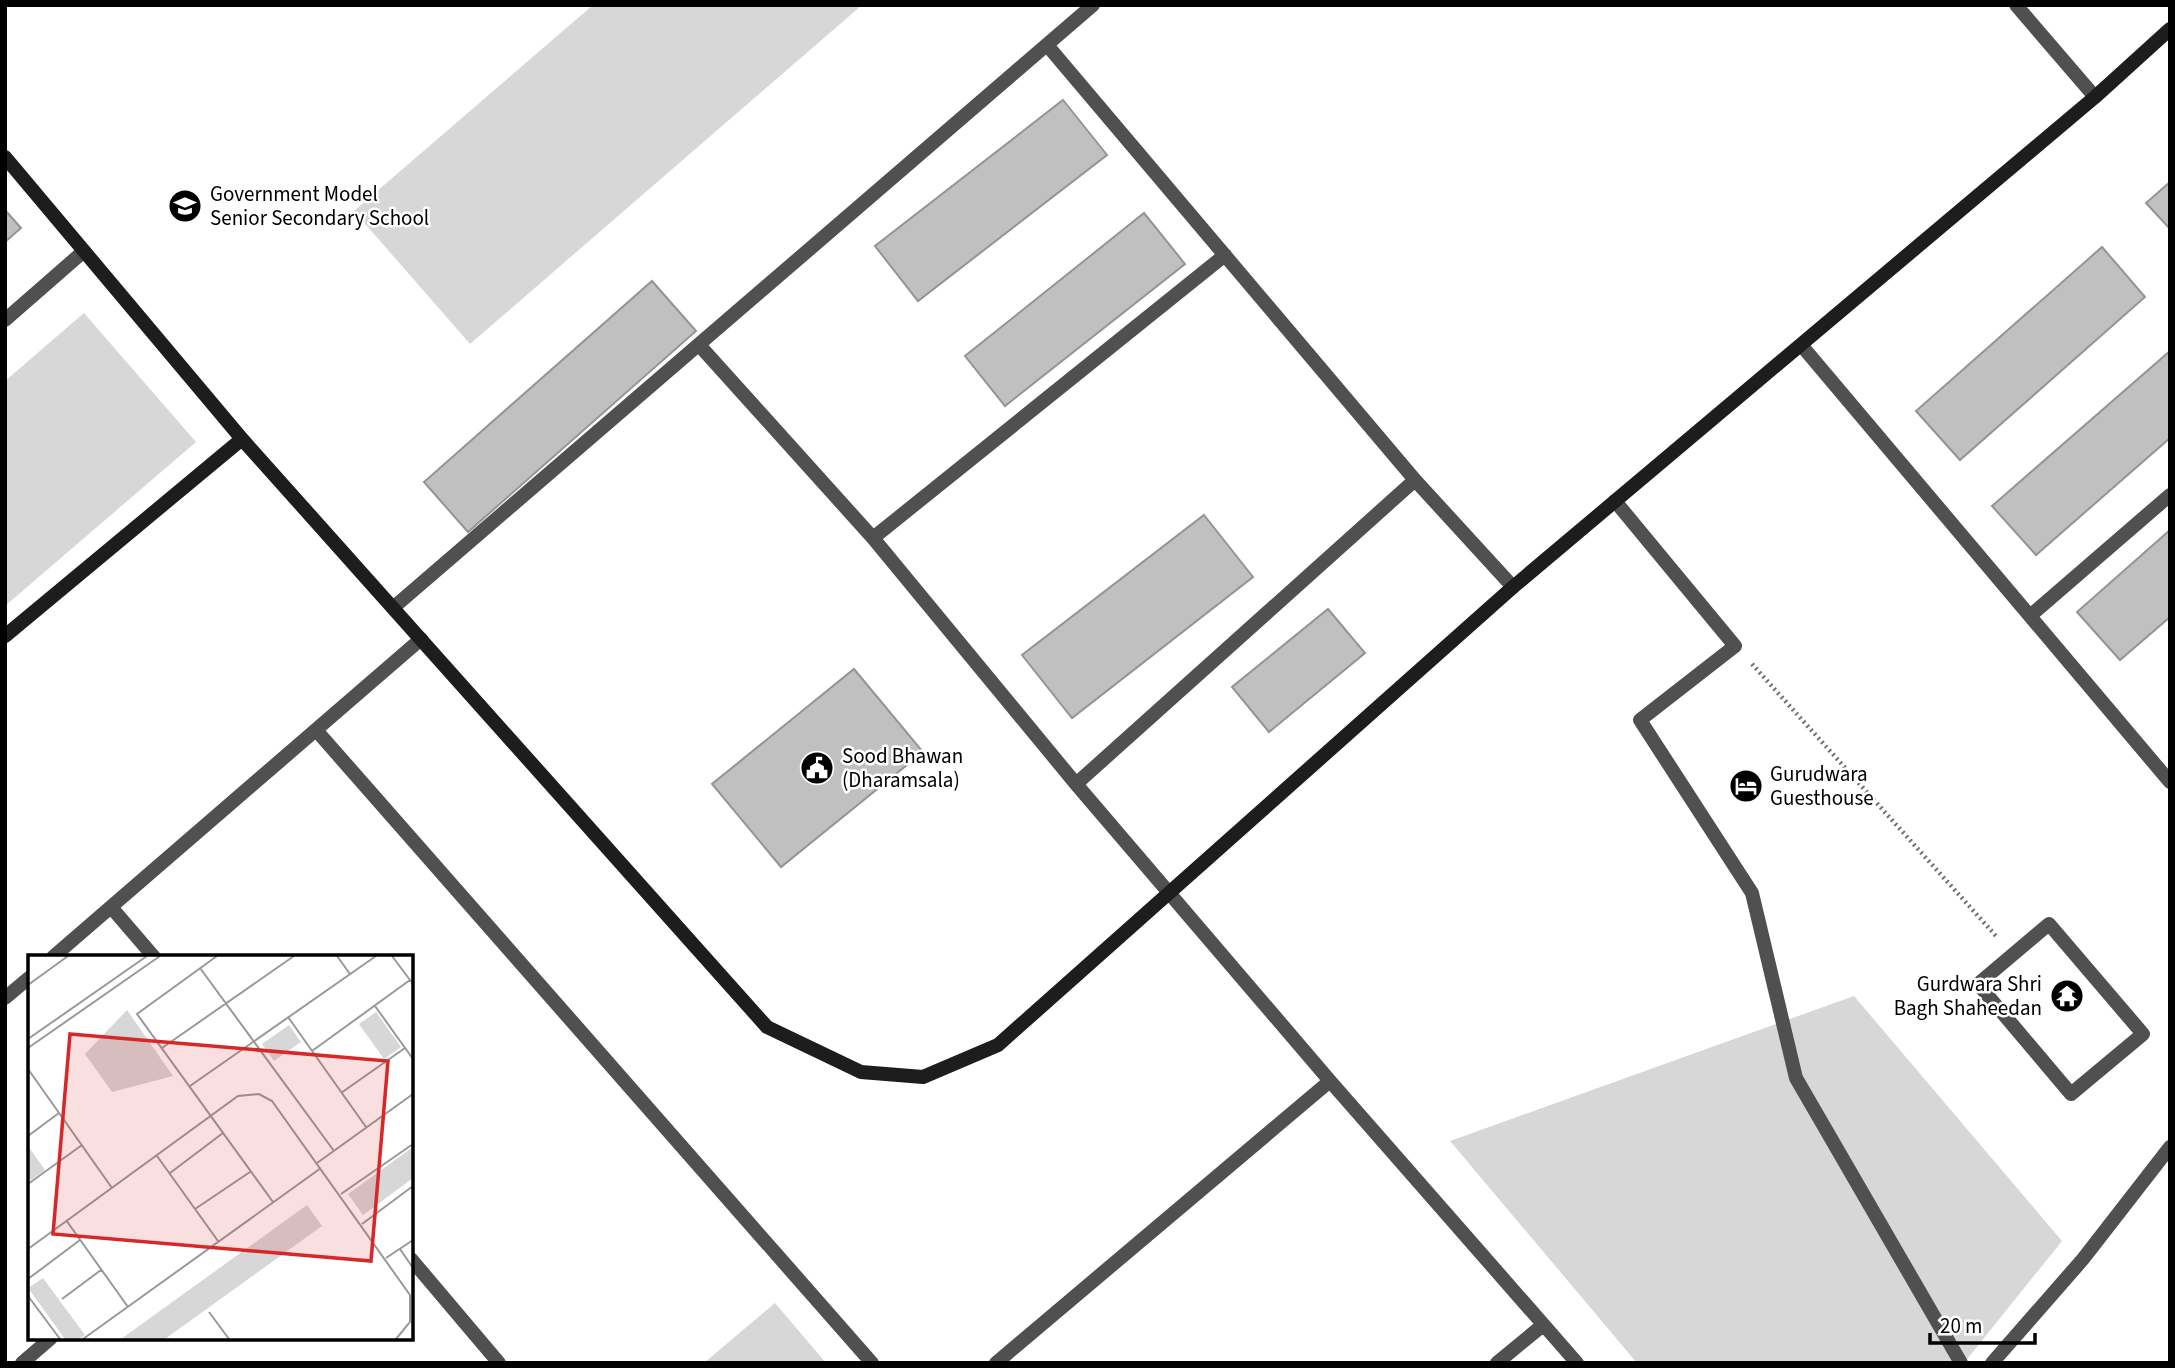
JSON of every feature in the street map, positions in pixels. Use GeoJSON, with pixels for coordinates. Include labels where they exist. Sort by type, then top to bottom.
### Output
{"type":"FeatureCollection","features":[{"type":"Feature","properties":{"kind":"street"},"geometry":{"type":"LineString","coordinates":[[394,607],[1093,5]]}},
{"type":"Feature","properties":{"kind":"street"},"geometry":{"type":"LineString","coordinates":[[2016,5],[2095,97]]}},
{"type":"Feature","properties":{"kind":"street"},"geometry":{"type":"LineString","coordinates":[[5,157],[242,439],[767,1027],[861,1072],[923,1077],[998,1045],[1513,587],[2095,97],[2170,29]]}},
{"type":"Feature","properties":{"kind":"street"},"geometry":{"type":"LineString","coordinates":[[1047,45],[1415,480],[1513,587]]}},
{"type":"Feature","properties":{"kind":"street"},"geometry":{"type":"LineString","coordinates":[[5,320],[84,251]]}},
{"type":"Feature","properties":{"kind":"street"},"geometry":{"type":"LineString","coordinates":[[873,538],[1225,255]]}},
{"type":"Feature","properties":{"kind":"street"},"geometry":{"type":"LineString","coordinates":[[1802,345],[2170,782]]}},
{"type":"Feature","properties":{"kind":"street"},"geometry":{"type":"LineString","coordinates":[[700,346],[873,538],[1076,784],[1330,1081],[1577,1363]]}},
{"type":"Feature","properties":{"kind":"street"},"geometry":{"type":"LineString","coordinates":[[5,636],[242,439]]}},
{"type":"Feature","properties":{"kind":"street"},"geometry":{"type":"LineString","coordinates":[[1076,784],[1415,480]]}},
{"type":"Feature","properties":{"kind":"street"},"geometry":{"type":"LineString","coordinates":[[2030,616],[2170,495]]}},
{"type":"Feature","properties":{"kind":"street"},"geometry":{"type":"LineString","coordinates":[[1615,501],[1735,646],[1640,720],[1752,893],[1796,1078],[1961,1363]]}},
{"type":"Feature","properties":{"kind":"street"},"geometry":{"type":"LineString","coordinates":[[55,955],[421,639]]}},
{"type":"Feature","properties":{"kind":"street"},"geometry":{"type":"LineString","coordinates":[[316,730],[872,1363]]}},
{"type":"Feature","properties":{"kind":"street"},"geometry":{"type":"LineString","coordinates":[[111,907],[152,955]]}},
{"type":"Feature","properties":{"kind":"street"},"geometry":{"type":"LineString","coordinates":[[2049,924],[2143,1034],[2071,1094],[1978,984],[2013,954],[2049,924]]}},
{"type":"Feature","properties":{"kind":"street"},"geometry":{"type":"LineString","coordinates":[[5,998],[28,979]]}},
{"type":"Feature","properties":{"kind":"street"},"geometry":{"type":"LineString","coordinates":[[996,1363],[1330,1081]]}},
{"type":"Feature","properties":{"kind":"street"},"geometry":{"type":"LineString","coordinates":[[1992,1363],[2083,1259],[2170,1147]]}},
{"type":"Feature","properties":{"kind":"street"},"geometry":{"type":"LineString","coordinates":[[413,1261],[499,1363]]}},
{"type":"Feature","properties":{"kind":"street"},"geometry":{"type":"LineString","coordinates":[[1497,1363],[1543,1325]]}},
{"type":"Feature","properties":{"kind":"street"},"geometry":{"type":"LineString","coordinates":[[22,1363],[49,1340]]}},
{"type":"Feature","properties":{"kind":"path"},"geometry":{"type":"LineString","coordinates":[[1735,646],[2013,954]]}},
{"type":"Feature","properties":{"kind":"shaded area"},"geometry":{"type":"Polygon","coordinates":[[[593,5],[862,5],[470,344],[354,211],[593,5]]]}},
{"type":"Feature","properties":{"kind":"shaded area"},"geometry":{"type":"Polygon","coordinates":[[[84,313],[196,442],[5,606],[5,381],[84,313]]]}},
{"type":"Feature","properties":{"kind":"shaded area"},"geometry":{"type":"Polygon","coordinates":[[[1854,996],[2062,1241],[1964,1363],[1637,1363],[1450,1141],[1854,996]]]}},
{"type":"Feature","properties":{"kind":"shaded area"},"geometry":{"type":"Polygon","coordinates":[[[775,1303],[826,1363],[704,1363],[775,1303]]]}},
{"type":"Feature","properties":{"kind":"building"},"geometry":{"type":"Polygon","coordinates":[[[1063,100],[1107,155],[918,301],[875,246],[1063,100]]]}},
{"type":"Feature","properties":{"kind":"building"},"geometry":{"type":"Polygon","coordinates":[[[2170,182],[2170,229],[2146,203],[2170,182]]]}},
{"type":"Feature","properties":{"kind":"building"},"geometry":{"type":"Polygon","coordinates":[[[5,210],[21,228],[5,242],[5,210]]]}},
{"type":"Feature","properties":{"kind":"building"},"geometry":{"type":"Polygon","coordinates":[[[1144,213],[1185,264],[1005,406],[965,356],[1144,213]]]}},
{"type":"Feature","properties":{"kind":"building"},"geometry":{"type":"Polygon","coordinates":[[[2102,247],[2145,297],[1960,460],[1916,411],[2102,247]]]}},
{"type":"Feature","properties":{"kind":"building"},"geometry":{"type":"Polygon","coordinates":[[[652,281],[696,331],[468,532],[424,482],[652,281]]]}},
{"type":"Feature","properties":{"kind":"building"},"geometry":{"type":"Polygon","coordinates":[[[2170,351],[2170,438],[2036,555],[1992,506],[2170,351]]]}},
{"type":"Feature","properties":{"kind":"building"},"geometry":{"type":"Polygon","coordinates":[[[1204,515],[1253,577],[1072,718],[1022,655],[1204,515]]]}},
{"type":"Feature","properties":{"kind":"building"},"geometry":{"type":"Polygon","coordinates":[[[2170,530],[2170,617],[2120,660],[2077,612],[2170,530]]]}},
{"type":"Feature","properties":{"kind":"building"},"geometry":{"type":"Polygon","coordinates":[[[1328,609],[1365,653],[1269,732],[1232,687],[1328,609]]]}},
{"type":"Feature","properties":{"kind":"building","name":"Sood Bhawan (Dharamsala)"},"geometry":{"type":"Polygon","coordinates":[[[854,669],[923,752],[781,867],[712,784],[854,669]]]}},
{"type":"Feature","properties":{"kind":"place","name":"Government Model Senior Secondary School"},"geometry":{"type":"Point","coordinates":[185,206]}},
{"type":"Feature","properties":{"kind":"place","name":"Sood Bhawan (Dharamsala)"},"geometry":{"type":"Point","coordinates":[817,768]}},
{"type":"Feature","properties":{"kind":"place","name":"Gurudwara Guesthouse"},"geometry":{"type":"Point","coordinates":[1746,786]}},
{"type":"Feature","properties":{"kind":"place","name":"Gurdwara Shri Bagh Shaheedan"},"geometry":{"type":"Point","coordinates":[2067,996]}}]}
